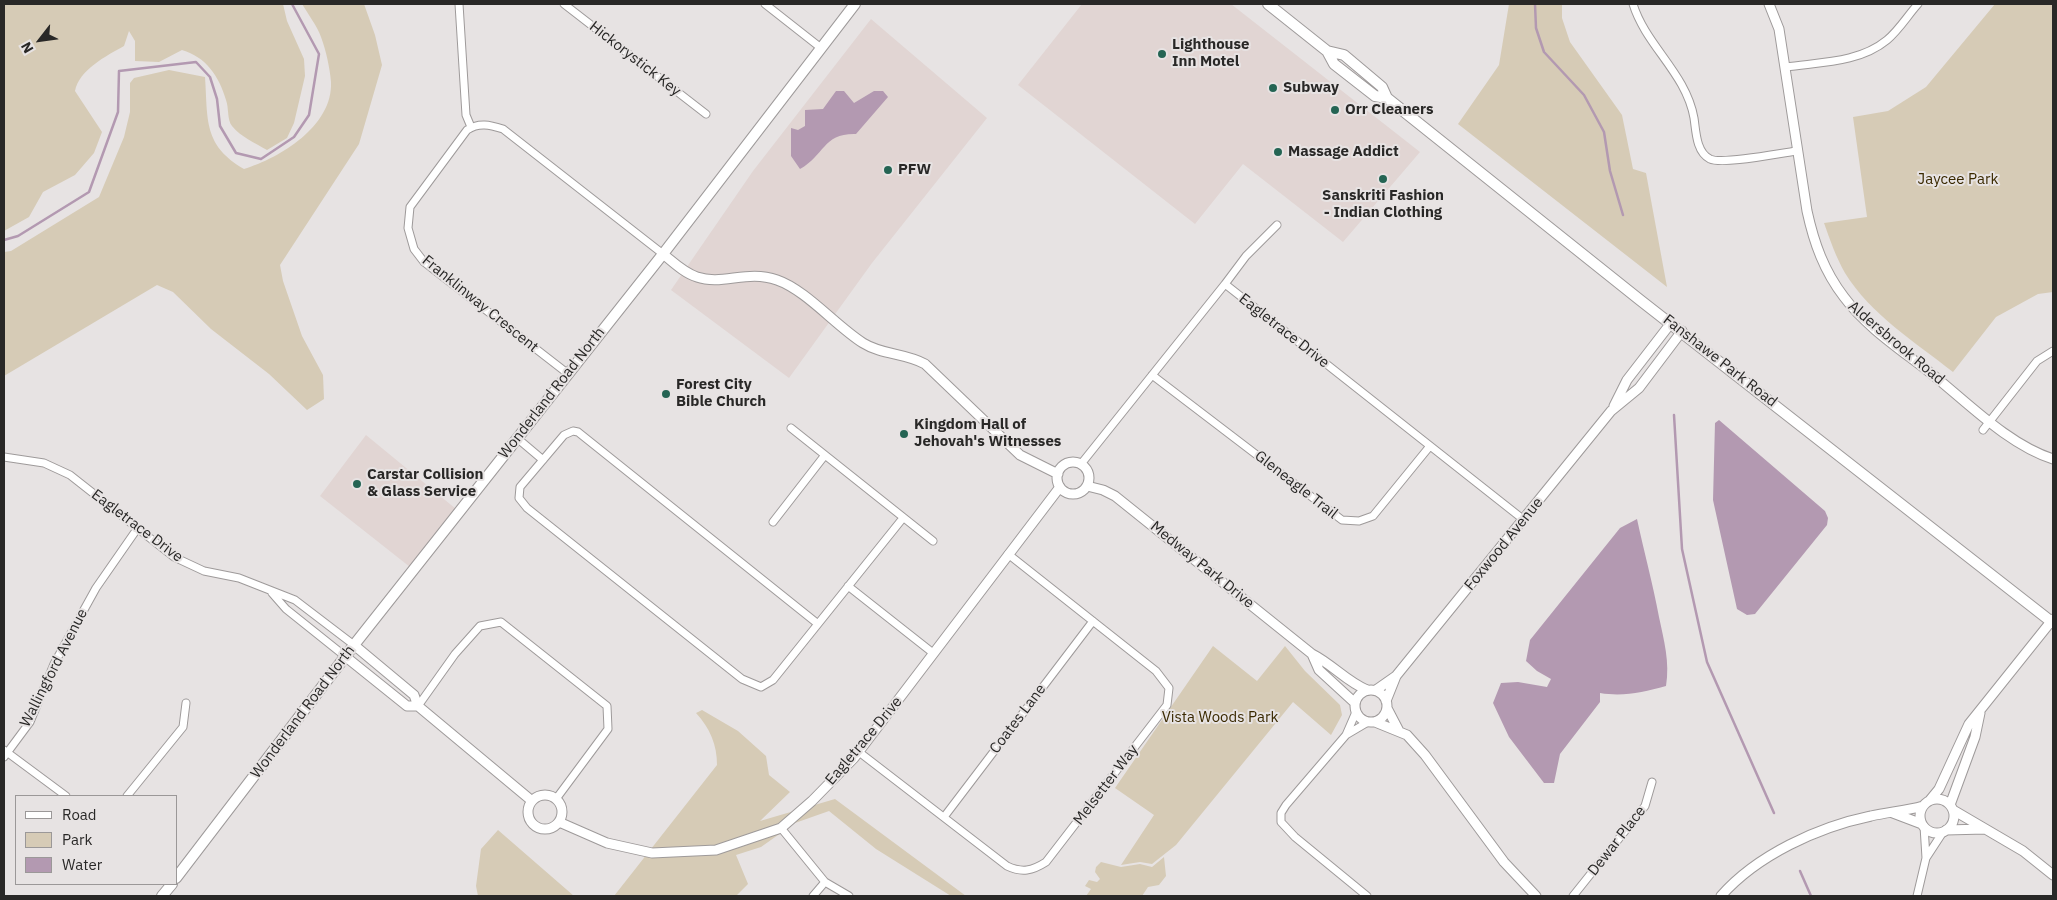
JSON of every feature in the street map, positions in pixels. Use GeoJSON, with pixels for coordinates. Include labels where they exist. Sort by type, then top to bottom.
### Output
{"type":"FeatureCollection","features":[{"type":"Feature","properties":{"kind":"main road","name":"Wonderland Road North"},"geometry":{"type":"LineString","coordinates":[[178,875],[567,373],[663,254],[855,4]]}},
{"type":"Feature","properties":{"kind":"main road","name":"Fanshawe Park Road"},"geometry":{"type":"LineString","coordinates":[[1268,4],[1326,51],[1334,64],[1374,96],[1387,98],[1640,300],[1671,322],[2053,621]]}},
{"type":"Feature","properties":{"kind":"main road"},"geometry":{"type":"LineString","coordinates":[[162,896],[171,885]]}},
{"type":"Feature","properties":{"kind":"street"},"geometry":{"type":"LineString","coordinates":[[459,4],[466,115],[472,127],[490,125],[503,129],[663,254],[698,278],[717,280],[753,275],[766,276],[787,284],[864,343],[913,357],[925,364],[1020,455],[1058,474]]}},
{"type":"Feature","properties":{"kind":"street","name":"Hickorystick Key"},"geometry":{"type":"LineString","coordinates":[[566,4],[706,114]]}},
{"type":"Feature","properties":{"kind":"street"},"geometry":{"type":"LineString","coordinates":[[765,4],[821,48]]}},
{"type":"Feature","properties":{"kind":"street"},"geometry":{"type":"LineString","coordinates":[[1633,4],[1641,24],[1672,66],[1687,92],[1698,144],[1706,156],[1711,160],[1724,161],[1797,151]]}},
{"type":"Feature","properties":{"kind":"street","name":"Aldersbrook Road"},"geometry":{"type":"LineString","coordinates":[[1769,4],[1780,29],[1797,151],[1813,238],[1824,268],[1845,299],[1883,335],[2014,440],[2040,455],[2053,459]]}},
{"type":"Feature","properties":{"kind":"street"},"geometry":{"type":"LineString","coordinates":[[1786,67],[1842,60],[1868,53],[1888,39],[1918,4]]}},
{"type":"Feature","properties":{"kind":"street","name":"Franklinway Crescent"},"geometry":{"type":"LineString","coordinates":[[472,127],[467,130],[410,207],[408,228],[414,248],[424,262],[567,373]]}},
{"type":"Feature","properties":{"kind":"street"},"geometry":{"type":"LineString","coordinates":[[1225,284],[1246,256],[1277,225]]}},
{"type":"Feature","properties":{"kind":"street","name":"Eagletrace Drive"},"geometry":{"type":"LineString","coordinates":[[1081,464],[1225,284],[1524,520]]}},
{"type":"Feature","properties":{"kind":"street","name":"Foxwood Avenue"},"geometry":{"type":"LineString","coordinates":[[1611,411],[1626,380],[1671,322]]}},
{"type":"Feature","properties":{"kind":"street","name":"Foxwood Avenue"},"geometry":{"type":"LineString","coordinates":[[1371,690],[1396,676],[1611,411],[1638,388],[1682,331]]}},
{"type":"Feature","properties":{"kind":"street"},"geometry":{"type":"LineString","coordinates":[[1983,430],[2037,361],[2053,351]]}},
{"type":"Feature","properties":{"kind":"street","name":"Gleneagle Trail"},"geometry":{"type":"LineString","coordinates":[[1152,375],[1342,520],[1359,521],[1373,516],[1430,446]]}},
{"type":"Feature","properties":{"kind":"street"},"geometry":{"type":"LineString","coordinates":[[791,428],[933,541]]}},
{"type":"Feature","properties":{"kind":"street"},"geometry":{"type":"LineString","coordinates":[[818,624],[578,432],[573,431],[564,435],[520,487],[519,498],[527,508],[749,683],[761,687],[773,680],[818,624],[848,586],[903,518]]}},
{"type":"Feature","properties":{"kind":"street"},"geometry":{"type":"LineString","coordinates":[[517,438],[543,460]]}},
{"type":"Feature","properties":{"kind":"street"},"geometry":{"type":"LineString","coordinates":[[774,522],[825,455]]}},
{"type":"Feature","properties":{"kind":"street","name":"Eagletrace Drive"},"geometry":{"type":"LineString","coordinates":[[4,457],[44,463],[70,475],[174,557],[204,571],[239,578],[295,600],[414,695],[418,706],[532,801]]}},
{"type":"Feature","properties":{"kind":"street"},"geometry":{"type":"LineString","coordinates":[[1069,462],[1081,464],[1088,474],[1087,486],[1077,494],[1064,492],[1060,487],[1058,474],[1064,465],[1069,462]]}},
{"type":"Feature","properties":{"kind":"street","name":"Medway Park Drive"},"geometry":{"type":"LineString","coordinates":[[1087,486],[1103,490],[1115,496],[1312,654],[1327,661],[1356,686],[1371,690]]}},
{"type":"Feature","properties":{"kind":"street","name":"Eagletrace Drive"},"geometry":{"type":"LineString","coordinates":[[559,822],[607,843],[652,852],[716,850],[781,828],[812,801],[859,752],[1060,487]]}},
{"type":"Feature","properties":{"kind":"street","name":"Wallingford Avenue"},"geometry":{"type":"LineString","coordinates":[[5,753],[30,722],[54,664],[96,588],[137,529]]}},
{"type":"Feature","properties":{"kind":"street","name":"Melsetter Way"},"geometry":{"type":"LineString","coordinates":[[859,752],[1006,866],[1020,872],[1036,868],[1046,862],[1167,705],[1169,688],[1156,671],[1008,554]]}},
{"type":"Feature","properties":{"kind":"street"},"geometry":{"type":"LineString","coordinates":[[848,586],[933,653]]}},
{"type":"Feature","properties":{"kind":"street","name":"Eagletrace Drive"},"geometry":{"type":"LineString","coordinates":[[272,592],[286,609],[407,706],[418,706]]}},
{"type":"Feature","properties":{"kind":"street","name":"Coates Lane"},"geometry":{"type":"LineString","coordinates":[[944,817],[1093,621]]}},
{"type":"Feature","properties":{"kind":"street"},"geometry":{"type":"LineString","coordinates":[[1917,896],[1926,858],[1920,814],[1939,789],[1969,724],[2053,621]]}},
{"type":"Feature","properties":{"kind":"street"},"geometry":{"type":"LineString","coordinates":[[418,706],[455,654],[480,626],[501,622],[607,706],[608,729],[556,799]]}},
{"type":"Feature","properties":{"kind":"street","name":"Medway Park Drive"},"geometry":{"type":"LineString","coordinates":[[1312,654],[1319,670],[1355,708]]}},
{"type":"Feature","properties":{"kind":"street","name":"Foxwood Avenue"},"geometry":{"type":"LineString","coordinates":[[1387,704],[1396,676]]}},
{"type":"Feature","properties":{"kind":"street"},"geometry":{"type":"LineString","coordinates":[[1346,735],[1359,694],[1371,690],[1387,704],[1399,731],[1425,755],[1499,855],[1536,896]]}},
{"type":"Feature","properties":{"kind":"street"},"geometry":{"type":"LineString","coordinates":[[128,795],[183,728],[186,703]]}},
{"type":"Feature","properties":{"kind":"street"},"geometry":{"type":"LineString","coordinates":[[1367,896],[1290,833],[1281,822],[1281,814],[1286,805],[1346,735],[1383,717],[1387,704]]}},
{"type":"Feature","properties":{"kind":"street"},"geometry":{"type":"LineString","coordinates":[[1355,708],[1358,717],[1399,731]]}},
{"type":"Feature","properties":{"kind":"street"},"geometry":{"type":"LineString","coordinates":[[1926,858],[1953,821],[1952,807],[1980,712]]}},
{"type":"Feature","properties":{"kind":"street"},"geometry":{"type":"LineString","coordinates":[[5,753],[65,795]]}},
{"type":"Feature","properties":{"kind":"street","name":"Dewar Place"},"geometry":{"type":"LineString","coordinates":[[1573,896],[1645,806],[1652,782]]}},
{"type":"Feature","properties":{"kind":"street"},"geometry":{"type":"LineString","coordinates":[[542,795],[548,795],[556,799],[562,811],[559,822],[550,828],[539,828],[534,825],[528,811],[532,801],[542,795]]}},
{"type":"Feature","properties":{"kind":"street"},"geometry":{"type":"LineString","coordinates":[[1720,896],[1766,859],[1810,835],[1859,819],[1893,813],[1941,799],[2023,851],[2053,875]]}},
{"type":"Feature","properties":{"kind":"street"},"geometry":{"type":"LineString","coordinates":[[1893,813],[1935,832],[1986,829]]}},
{"type":"Feature","properties":{"kind":"street"},"geometry":{"type":"LineString","coordinates":[[781,828],[825,882],[849,896]]}},
{"type":"Feature","properties":{"kind":"street"},"geometry":{"type":"LineString","coordinates":[[813,896],[825,882]]}},
{"type":"Feature","properties":{"kind":"shaded area"},"geometry":{"type":"Polygon","coordinates":[[[1082,4],[1231,4],[1420,152],[1343,242],[1243,164],[1195,224],[1018,85],[1082,4]]]}},
{"type":"Feature","properties":{"kind":"shaded area"},"geometry":{"type":"Polygon","coordinates":[[[871,19],[987,118],[872,263],[789,378],[671,290],[753,171],[871,19]]]}},
{"type":"Feature","properties":{"kind":"shaded area"},"geometry":{"type":"Polygon","coordinates":[[[366,435],[456,509],[410,567],[320,496],[366,435]]]}},
{"type":"Feature","properties":{"kind":"green space"},"geometry":{"type":"Polygon","coordinates":[[[4,4],[283,4],[287,21],[304,59],[305,76],[294,123],[287,138],[267,150],[240,133],[230,123],[227,103],[220,83],[205,63],[198,57],[182,50],[159,62],[135,61],[135,41],[129,31],[124,46],[94,64],[82,77],[75,91],[102,132],[94,153],[75,175],[43,192],[29,217],[4,231],[4,4]]]}},
{"type":"Feature","properties":{"kind":"green space"},"geometry":{"type":"Polygon","coordinates":[[[302,4],[364,4],[375,35],[382,65],[359,144],[280,265],[283,281],[302,336],[323,375],[324,399],[307,410],[269,374],[211,329],[173,292],[157,285],[4,376],[4,252],[11,251],[99,197],[124,137],[130,112],[130,83],[134,78],[169,70],[205,77],[208,119],[214,141],[221,151],[244,169],[273,157],[288,148],[314,126],[323,113],[329,98],[330,71],[321,37],[302,4]]]}},
{"type":"Feature","properties":{"kind":"green space"},"geometry":{"type":"Polygon","coordinates":[[[1509,4],[1562,4],[1562,18],[1570,42],[1622,115],[1633,169],[1646,173],[1667,287],[1458,124],[1499,65],[1509,4]]]}},
{"type":"Feature","properties":{"kind":"green space","name":"Jaycee Park"},"geometry":{"type":"Polygon","coordinates":[[[1995,4],[2053,4],[2053,292],[2038,294],[1996,317],[1953,372],[1894,327],[1868,302],[1845,273],[1824,223],[1867,217],[1853,117],[1888,111],[1926,87],[1995,4]]]}},
{"type":"Feature","properties":{"kind":"green space","name":"Vista Woods Park"},"geometry":{"type":"Polygon","coordinates":[[[1213,646],[1257,681],[1285,646],[1305,671],[1340,705],[1342,715],[1331,735],[1293,702],[1176,845],[1152,864],[1140,862],[1121,865],[1154,815],[1115,788],[1213,646]]]}},
{"type":"Feature","properties":{"kind":"green space"},"geometry":{"type":"Polygon","coordinates":[[[702,710],[738,731],[766,756],[769,775],[790,792],[760,821],[835,799],[966,896],[951,896],[876,849],[829,811],[795,823],[761,847],[736,855],[748,884],[736,896],[614,896],[717,765],[712,737],[696,713],[702,710]]]}},
{"type":"Feature","properties":{"kind":"green space"},"geometry":{"type":"Polygon","coordinates":[[[498,830],[574,896],[478,896],[476,886],[481,849],[498,830]]]}},
{"type":"Feature","properties":{"kind":"green space"},"geometry":{"type":"Polygon","coordinates":[[[1164,857],[1166,876],[1159,885],[1148,887],[1142,896],[1086,896],[1091,889],[1085,886],[1089,880],[1097,882],[1100,879],[1095,872],[1096,867],[1101,862],[1121,867],[1140,864],[1152,867],[1164,857]]]}},
{"type":"Feature","properties":{"kind":"water"},"geometry":{"type":"Polygon","coordinates":[[[836,91],[844,91],[854,103],[874,91],[883,91],[888,97],[856,134],[837,137],[830,141],[800,169],[791,156],[791,128],[798,130],[805,126],[805,110],[823,109],[836,91]]]}},
{"type":"Feature","properties":{"kind":"water"},"geometry":{"type":"Polygon","coordinates":[[[1719,420],[1825,511],[1828,518],[1827,525],[1755,614],[1747,615],[1737,609],[1713,500],[1715,423],[1719,420]]]}},
{"type":"Feature","properties":{"kind":"water"},"geometry":{"type":"Polygon","coordinates":[[[1637,519],[1667,660],[1666,686],[1625,694],[1600,693],[1600,702],[1560,754],[1554,783],[1544,783],[1509,737],[1493,703],[1501,683],[1518,682],[1547,687],[1551,679],[1537,671],[1526,661],[1530,640],[1620,528],[1637,519]]]}},
{"type":"Feature","properties":{"kind":"waterway"},"geometry":{"type":"LineString","coordinates":[[4,240],[18,236],[89,192],[118,112],[119,71],[196,62],[210,77],[217,99],[220,126],[236,153],[261,159],[294,137],[309,115],[319,54],[292,4]]}},
{"type":"Feature","properties":{"kind":"waterway"},"geometry":{"type":"LineString","coordinates":[[1535,4],[1536,28],[1544,52],[1584,95],[1604,132],[1610,171],[1623,215]]}},
{"type":"Feature","properties":{"kind":"waterway"},"geometry":{"type":"LineString","coordinates":[[1674,415],[1682,549],[1707,662],[1774,813]]}},
{"type":"Feature","properties":{"kind":"waterway"},"geometry":{"type":"LineString","coordinates":[[1800,871],[1811,896]]}},
{"type":"Feature","properties":{"kind":"place","name":"Lighthouse Inn Motel"},"geometry":{"type":"Point","coordinates":[1162,54]}},
{"type":"Feature","properties":{"kind":"place","name":"Subway"},"geometry":{"type":"Point","coordinates":[1273,88]}},
{"type":"Feature","properties":{"kind":"place","name":"Orr Cleaners"},"geometry":{"type":"Point","coordinates":[1335,110]}},
{"type":"Feature","properties":{"kind":"place","name":"Massage Addict"},"geometry":{"type":"Point","coordinates":[1278,152]}},
{"type":"Feature","properties":{"kind":"place","name":"PFW"},"geometry":{"type":"Point","coordinates":[888,170]}},
{"type":"Feature","properties":{"kind":"place","name":"Sanskriti Fashion - Indian Clothing"},"geometry":{"type":"Point","coordinates":[1383,179]}},
{"type":"Feature","properties":{"kind":"place","name":"Forest City Bible Church"},"geometry":{"type":"Point","coordinates":[666,394]}},
{"type":"Feature","properties":{"kind":"place","name":"Kingdom Hall of Jehovah's Witnesses"},"geometry":{"type":"Point","coordinates":[904,434]}},
{"type":"Feature","properties":{"kind":"place","name":"Carstar Collision & Glass Service"},"geometry":{"type":"Point","coordinates":[357,484]}}]}
